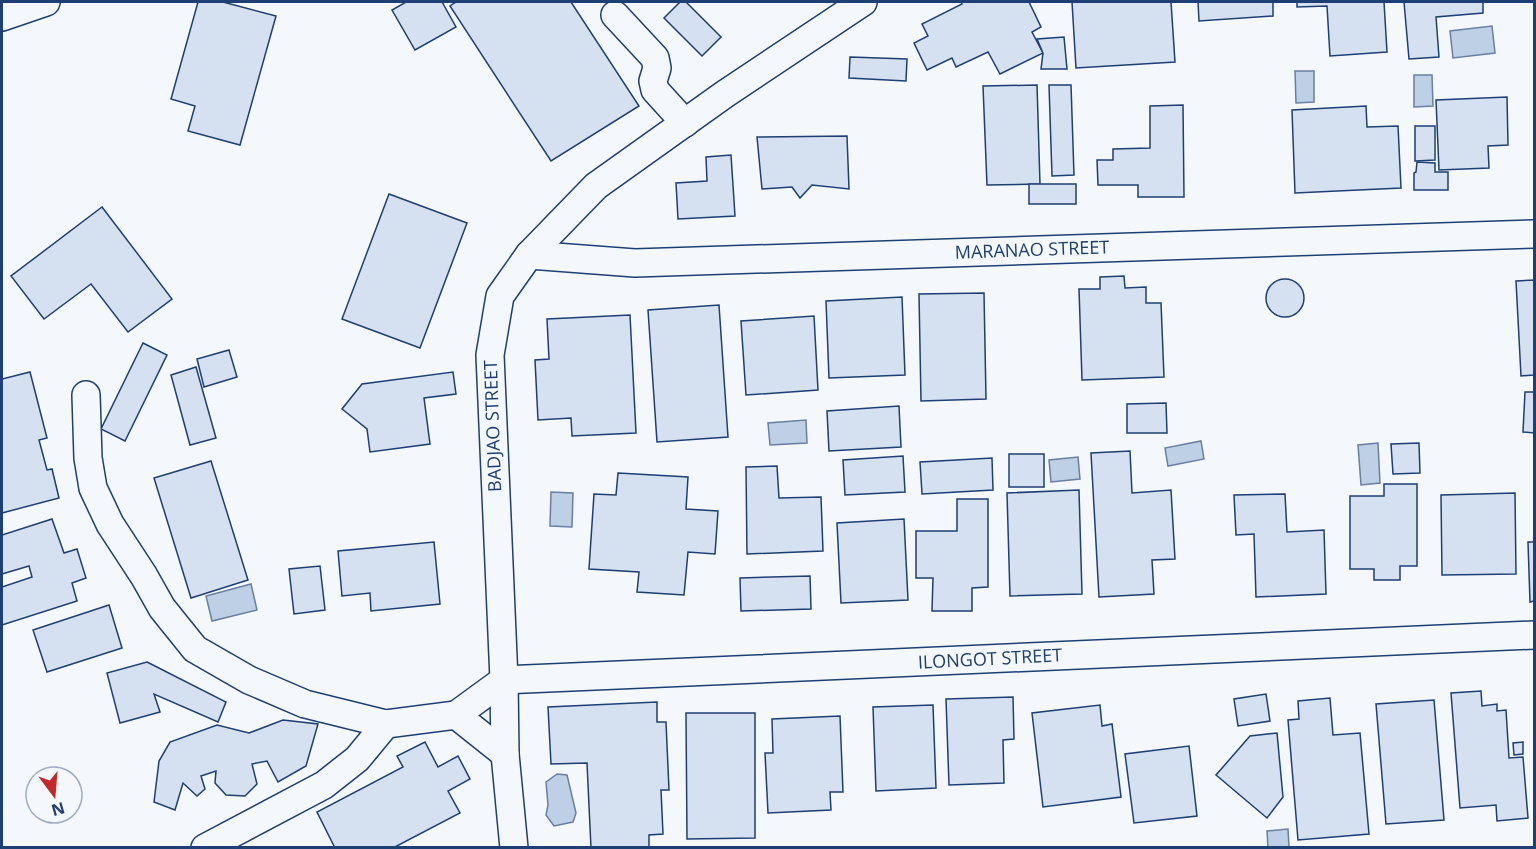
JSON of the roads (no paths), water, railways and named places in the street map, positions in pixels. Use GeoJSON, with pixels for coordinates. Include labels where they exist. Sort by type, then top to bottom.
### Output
{"type":"FeatureCollection","features":[{"type":"Feature","properties":{"kind":"street"},"geometry":{"type":"LineString","coordinates":[[2,17],[46,2]]}},
{"type":"Feature","properties":{"kind":"street","name":"BADJAO STREET"},"geometry":{"type":"LineString","coordinates":[[514,848],[505,754],[490,355],[500,296],[529,255],[596,186],[863,2]]}},
{"type":"Feature","properties":{"kind":"street"},"geometry":{"type":"LineString","coordinates":[[615,15],[655,58],[657,68],[653,81],[655,90],[685,123]]}},
{"type":"Feature","properties":{"kind":"street","name":"MARANAO STREET"},"geometry":{"type":"LineString","coordinates":[[529,255],[634,263],[1534,234]]}},
{"type":"Feature","properties":{"kind":"street"},"geometry":{"type":"LineString","coordinates":[[86,395],[88,458],[93,488],[110,524],[162,608],[195,649],[249,680],[305,704],[386,724],[456,715],[504,680]]}},
{"type":"Feature","properties":{"kind":"street","name":"ILONGOT STREET"},"geometry":{"type":"LineString","coordinates":[[504,680],[1534,635]]}},
{"type":"Feature","properties":{"kind":"street"},"geometry":{"type":"LineString","coordinates":[[456,715],[505,754]]}},
{"type":"Feature","properties":{"kind":"street"},"geometry":{"type":"LineString","coordinates":[[205,848],[324,785],[357,759],[386,724]]}},
{"type":"Feature","properties":{"kind":"water"},"geometry":{"type":"Polygon","coordinates":[[[1492,26],[1495,53],[1453,58],[1450,31],[1492,26]]]}},
{"type":"Feature","properties":{"kind":"water"},"geometry":{"type":"Polygon","coordinates":[[[1295,71],[1314,71],[1314,102],[1296,103],[1295,71]]]}},
{"type":"Feature","properties":{"kind":"water"},"geometry":{"type":"Polygon","coordinates":[[[1414,75],[1432,75],[1433,106],[1414,107],[1414,75]]]}},
{"type":"Feature","properties":{"kind":"water"},"geometry":{"type":"Polygon","coordinates":[[[806,420],[807,443],[770,445],[768,423],[806,420]]]}},
{"type":"Feature","properties":{"kind":"water"},"geometry":{"type":"Polygon","coordinates":[[[1201,441],[1204,459],[1168,466],[1165,448],[1201,441]]]}},
{"type":"Feature","properties":{"kind":"water"},"geometry":{"type":"Polygon","coordinates":[[[1378,443],[1380,483],[1361,485],[1358,445],[1378,443]]]}},
{"type":"Feature","properties":{"kind":"water"},"geometry":{"type":"Polygon","coordinates":[[[1078,457],[1080,479],[1051,482],[1049,460],[1078,457]]]}},
{"type":"Feature","properties":{"kind":"water"},"geometry":{"type":"Polygon","coordinates":[[[551,492],[573,493],[572,527],[550,526],[551,492]]]}},
{"type":"Feature","properties":{"kind":"water"},"geometry":{"type":"Polygon","coordinates":[[[251,584],[257,610],[212,621],[206,596],[251,584]]]}},
{"type":"Feature","properties":{"kind":"water"},"geometry":{"type":"Polygon","coordinates":[[[557,774],[567,775],[576,813],[573,822],[554,826],[546,815],[548,805],[546,782],[557,774]]]}},
{"type":"Feature","properties":{"kind":"water"},"geometry":{"type":"Polygon","coordinates":[[[1288,829],[1289,847],[1268,847],[1267,831],[1288,829]]]}}]}
